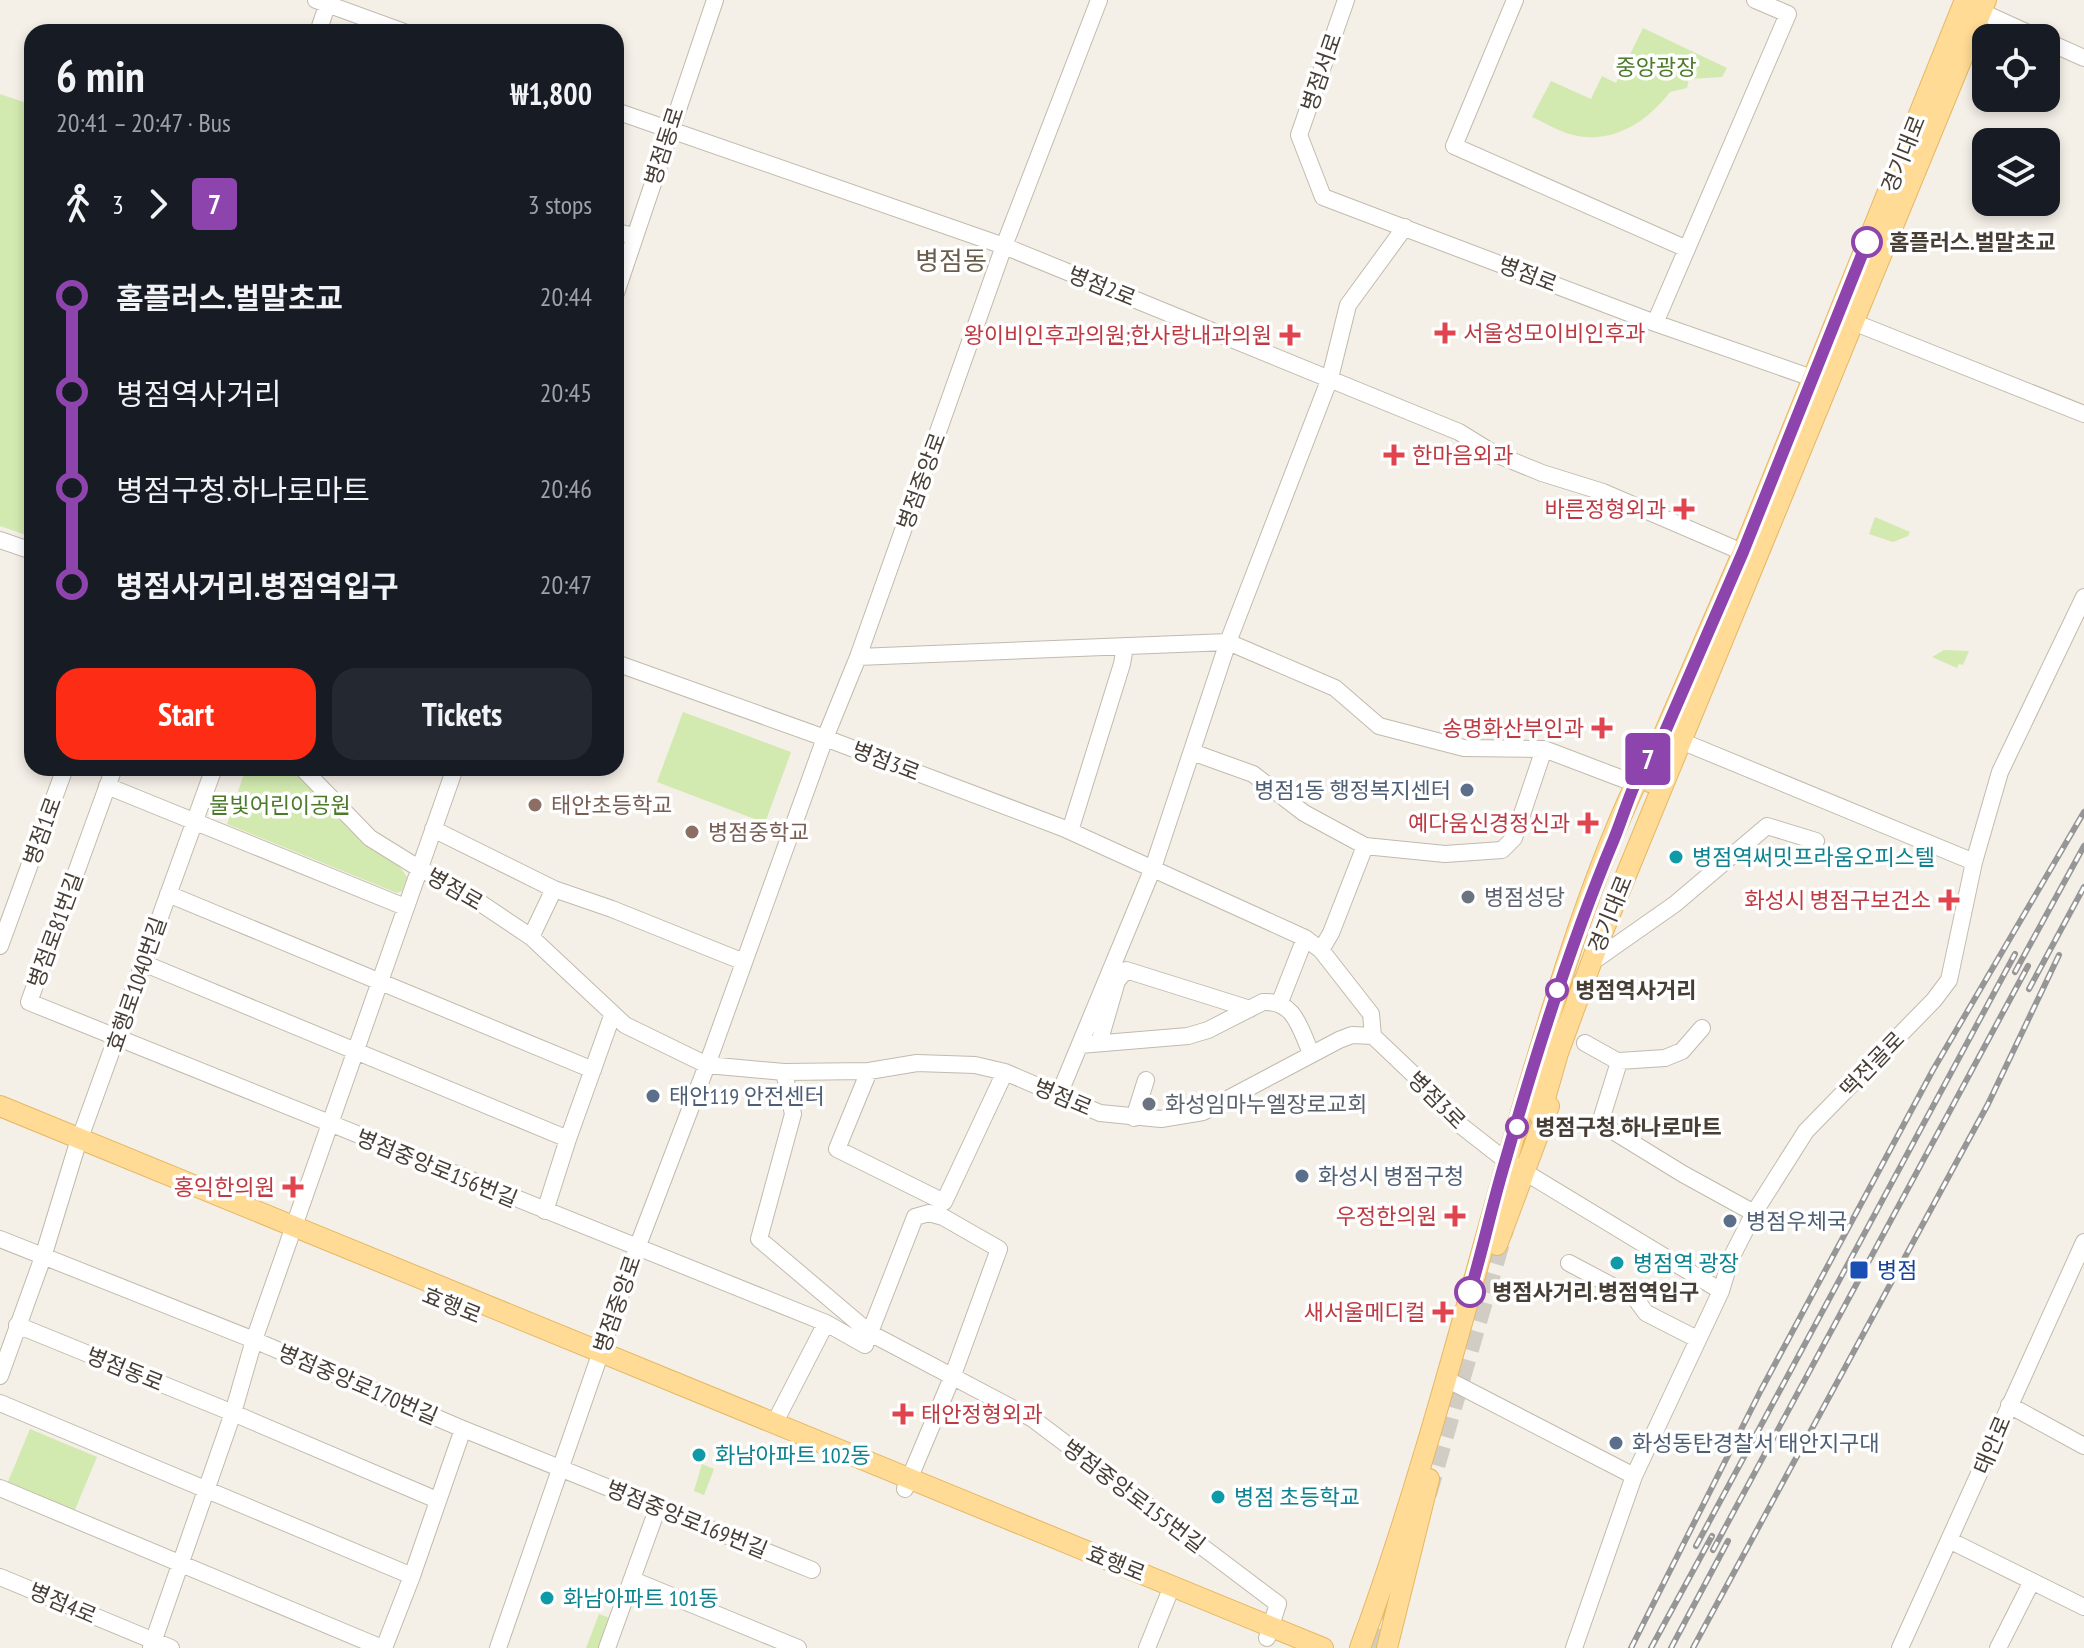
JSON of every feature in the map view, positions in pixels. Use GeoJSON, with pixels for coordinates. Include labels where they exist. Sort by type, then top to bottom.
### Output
{"type":"FeatureCollection","features":[{"type":"Feature","properties":{"kind":"main road"},"geometry":{"type":"LineString","coordinates":[[1969,3],[2000,0]]}},
{"type":"Feature","properties":{"kind":"main road","name":"경기대로"},"geometry":{"type":"LineString","coordinates":[[1749,555],[1853,322],[1969,3]]}},
{"type":"Feature","properties":{"kind":"main road","name":"경기대로"},"geometry":{"type":"LineString","coordinates":[[1534,1118],[1672,777],[1672,748],[1749,555],[1812,378],[1969,3]]}},
{"type":"Feature","properties":{"kind":"main road"},"geometry":{"type":"LineString","coordinates":[[1360,1648],[1514,1166],[1534,1118],[1570,950],[1652,750],[1672,748]]}},
{"type":"Feature","properties":{"kind":"main road","name":"경기대로"},"geometry":{"type":"LineString","coordinates":[[1534,1118],[1588,931],[1662,753],[1672,748]]}},
{"type":"Feature","properties":{"kind":"main road","name":"효행로"},"geometry":{"type":"LineString","coordinates":[[0,1106],[78,1144],[292,1233],[1269,1632],[1289,1648]]}},
{"type":"Feature","properties":{"kind":"main road","name":"효행로"},"geometry":{"type":"LineString","coordinates":[[0,1120],[78,1144]]}},
{"type":"Feature","properties":{"kind":"main road"},"geometry":{"type":"LineString","coordinates":[[1387,1648],[1420,1511],[1501,1230],[1514,1166]]}},
{"type":"Feature","properties":{"kind":"main road","name":"효행로"},"geometry":{"type":"LineString","coordinates":[[599,1357],[775,1422],[1168,1596],[1323,1648]]}},
{"type":"Feature","properties":{"kind":"street","name":"병점동로"},"geometry":{"type":"LineString","coordinates":[[624,269],[715,0]]}},
{"type":"Feature","properties":{"kind":"street","name":"병점중앙로"},"geometry":{"type":"LineString","coordinates":[[498,1648],[637,1248],[825,738],[858,657],[1004,246],[1099,0]]}},
{"type":"Feature","properties":{"kind":"street","name":"병점서로"},"geometry":{"type":"LineString","coordinates":[[1346,0],[1299,135],[1323,197],[1405,227]]}},
{"type":"Feature","properties":{"kind":"street"},"geometry":{"type":"LineString","coordinates":[[1515,0],[1454,146],[1687,249]]}},
{"type":"Feature","properties":{"kind":"street"},"geometry":{"type":"LineString","coordinates":[[1655,323],[1788,14],[1755,0]]}},
{"type":"Feature","properties":{"kind":"street"},"geometry":{"type":"LineString","coordinates":[[320,24],[324,1],[383,24]]}},
{"type":"Feature","properties":{"kind":"street"},"geometry":{"type":"LineString","coordinates":[[1969,3],[2011,24]]}},
{"type":"Feature","properties":{"kind":"street"},"geometry":{"type":"LineString","coordinates":[[2060,47],[2084,58]]}},
{"type":"Feature","properties":{"kind":"street","name":"병점2로"},"geometry":{"type":"LineString","coordinates":[[624,114],[1004,246],[1459,432],[1493,453],[1542,473],[1603,492],[1749,555]]}},
{"type":"Feature","properties":{"kind":"street","name":"병점로"},"geometry":{"type":"LineString","coordinates":[[1405,227],[1655,323],[1812,378]]}},
{"type":"Feature","properties":{"kind":"street"},"geometry":{"type":"LineString","coordinates":[[1058,1097],[1153,868],[1228,642],[1330,378],[1348,305],[1405,227]]}},
{"type":"Feature","properties":{"kind":"street"},"geometry":{"type":"LineString","coordinates":[[624,234],[635,236]]}},
{"type":"Feature","properties":{"kind":"street"},"geometry":{"type":"LineString","coordinates":[[1853,322],[2084,414]]}},
{"type":"Feature","properties":{"kind":"street"},"geometry":{"type":"LineString","coordinates":[[0,540],[24,548]]}},
{"type":"Feature","properties":{"kind":"street","name":"떡전골로"},"geometry":{"type":"LineString","coordinates":[[1574,1648],[1634,1476],[1754,1213],[1806,1131],[1934,1000],[1949,980],[1974,862],[2000,772],[2084,597]]}},
{"type":"Feature","properties":{"kind":"street"},"geometry":{"type":"LineString","coordinates":[[858,657],[1228,642],[1335,688],[1379,726],[1464,748],[1544,749],[1636,784]]}},
{"type":"Feature","properties":{"kind":"street"},"geometry":{"type":"LineString","coordinates":[[1070,831],[1125,646]]}},
{"type":"Feature","properties":{"kind":"street","name":"병점3로"},"geometry":{"type":"LineString","coordinates":[[624,666],[1070,831],[1305,938],[1321,950],[1371,1014],[1373,1036],[1459,1124],[1514,1166],[1721,1291]]}},
{"type":"Feature","properties":{"kind":"street"},"geometry":{"type":"LineString","coordinates":[[1672,748],[1974,862]]}},
{"type":"Feature","properties":{"kind":"street"},"geometry":{"type":"LineString","coordinates":[[1192,752],[1253,774],[1304,813],[1365,846],[1445,854],[1502,850],[1514,838],[1544,749]]}},
{"type":"Feature","properties":{"kind":"street","name":"병점1로"},"geometry":{"type":"LineString","coordinates":[[1,941],[62,776]]}},
{"type":"Feature","properties":{"kind":"street","name":"병점로81번길"},"geometry":{"type":"LineString","coordinates":[[111,776],[29,1002],[118,1037]]}},
{"type":"Feature","properties":{"kind":"street","name":"효행로1040번길"},"geometry":{"type":"LineString","coordinates":[[0,1376],[43,1257],[78,1144],[211,776]]}},
{"type":"Feature","properties":{"kind":"street","name":"병점로"},"geometry":{"type":"LineString","coordinates":[[309,776],[370,838],[420,869],[455,886],[531,937],[612,1016],[707,1065],[784,1072],[869,1071],[917,1063],[975,1065],[1005,1072],[1100,1113],[1161,1119],[1203,1112],[1311,1053],[1352,1035],[1373,1036]]}},
{"type":"Feature","properties":{"kind":"street"},"geometry":{"type":"LineString","coordinates":[[316,784],[319,776]]}},
{"type":"Feature","properties":{"kind":"street"},"geometry":{"type":"LineString","coordinates":[[152,1644],[233,1413],[254,1340],[451,776]]}},
{"type":"Feature","properties":{"kind":"street"},"geometry":{"type":"LineString","coordinates":[[107,786],[405,907]]}},
{"type":"Feature","properties":{"kind":"street"},"geometry":{"type":"LineString","coordinates":[[1598,958],[1675,904],[1767,826],[1816,841]]}},
{"type":"Feature","properties":{"kind":"street"},"geometry":{"type":"LineString","coordinates":[[433,829],[554,889],[744,962]]}},
{"type":"Feature","properties":{"kind":"street"},"geometry":{"type":"LineString","coordinates":[[1321,950],[1331,933],[1365,846]]}},
{"type":"Feature","properties":{"kind":"street"},"geometry":{"type":"LineString","coordinates":[[531,937],[554,889]]}},
{"type":"Feature","properties":{"kind":"street"},"geometry":{"type":"LineString","coordinates":[[168,894],[593,1070]]}},
{"type":"Feature","properties":{"kind":"street"},"geometry":{"type":"LineString","coordinates":[[1280,1002],[1305,938]]}},
{"type":"Feature","properties":{"kind":"street"},"geometry":{"type":"LineString","coordinates":[[143,963],[568,1139]]}},
{"type":"Feature","properties":{"kind":"street"},"geometry":{"type":"LineString","coordinates":[[1099,1043],[1117,981],[1126,970],[1250,1009]]}},
{"type":"Feature","properties":{"kind":"street"},"geometry":{"type":"LineString","coordinates":[[1080,1045],[1188,1036],[1208,1030],[1263,1002],[1280,1002],[1295,1017],[1311,1053]]}},
{"type":"Feature","properties":{"kind":"street","name":"병점중앙로156번길"},"geometry":{"type":"LineString","coordinates":[[545,1211],[612,1016]]}},
{"type":"Feature","properties":{"kind":"street"},"geometry":{"type":"LineString","coordinates":[[1585,1043],[1619,1061],[1665,1058],[1682,1051],[1702,1028]]}},
{"type":"Feature","properties":{"kind":"street"},"geometry":{"type":"LineString","coordinates":[[118,1037],[330,1124]]}},
{"type":"Feature","properties":{"kind":"street"},"geometry":{"type":"LineString","coordinates":[[1619,1061],[1600,1123],[1754,1213]]}},
{"type":"Feature","properties":{"kind":"street"},"geometry":{"type":"LineString","coordinates":[[869,1071],[837,1149],[944,1202],[1005,1072]]}},
{"type":"Feature","properties":{"kind":"street","name":"병점중앙로155번길"},"geometry":{"type":"LineString","coordinates":[[784,1072],[793,1114],[759,1239],[870,1333],[1033,1419],[1278,1604],[1269,1632]]}},
{"type":"Feature","properties":{"kind":"street"},"geometry":{"type":"LineString","coordinates":[[1134,1118],[1146,1080]]}},
{"type":"Feature","properties":{"kind":"street","name":"병점중앙로156번길"},"geometry":{"type":"LineString","coordinates":[[330,1124],[637,1248]]}},
{"type":"Feature","properties":{"kind":"street"},"geometry":{"type":"LineString","coordinates":[[870,1333],[915,1217],[929,1213],[943,1217],[999,1249],[953,1375],[907,1483]]}},
{"type":"Feature","properties":{"kind":"street"},"geometry":{"type":"LineString","coordinates":[[0,1239],[254,1340]]}},
{"type":"Feature","properties":{"kind":"street","name":"태안로"},"geometry":{"type":"LineString","coordinates":[[1900,1648],[2084,1242]]}},
{"type":"Feature","properties":{"kind":"street","name":"병점중앙로155번길"},"geometry":{"type":"LineString","coordinates":[[637,1248],[826,1323],[865,1345],[870,1333]]}},
{"type":"Feature","properties":{"kind":"street"},"geometry":{"type":"LineString","coordinates":[[1569,1263],[1635,1298],[1646,1313],[1697,1339]]}},
{"type":"Feature","properties":{"kind":"street"},"geometry":{"type":"LineString","coordinates":[[775,1422],[826,1323]]}},
{"type":"Feature","properties":{"kind":"street","name":"병점동로"},"geometry":{"type":"LineString","coordinates":[[17,1325],[233,1413]]}},
{"type":"Feature","properties":{"kind":"street","name":"병점중앙로170번길"},"geometry":{"type":"LineString","coordinates":[[254,1340],[562,1468]]}},
{"type":"Feature","properties":{"kind":"street"},"geometry":{"type":"LineString","coordinates":[[1456,1384],[1634,1476]]}},
{"type":"Feature","properties":{"kind":"street"},"geometry":{"type":"LineString","coordinates":[[0,1403],[412,1576]]}},
{"type":"Feature","properties":{"kind":"street"},"geometry":{"type":"LineString","coordinates":[[2009,1405],[2084,1446]]}},
{"type":"Feature","properties":{"kind":"street"},"geometry":{"type":"LineString","coordinates":[[233,1413],[437,1500]]}},
{"type":"Feature","properties":{"kind":"street","name":"병점중앙로170번길"},"geometry":{"type":"LineString","coordinates":[[181,1564],[383,1648],[412,1576],[463,1429]]}},
{"type":"Feature","properties":{"kind":"street","name":"병점중앙로169번길"},"geometry":{"type":"LineString","coordinates":[[562,1468],[812,1570]]}},
{"type":"Feature","properties":{"kind":"street"},"geometry":{"type":"LineString","coordinates":[[0,1488],[181,1564]]}},
{"type":"Feature","properties":{"kind":"street"},"geometry":{"type":"LineString","coordinates":[[607,1648],[658,1507]]}},
{"type":"Feature","properties":{"kind":"street"},"geometry":{"type":"LineString","coordinates":[[1951,1541],[2084,1607]]}},
{"type":"Feature","properties":{"kind":"street","name":"병점4로"},"geometry":{"type":"LineString","coordinates":[[0,1577],[152,1644],[171,1648]]}},
{"type":"Feature","properties":{"kind":"street"},"geometry":{"type":"LineString","coordinates":[[633,1580],[798,1648]]}},
{"type":"Feature","properties":{"kind":"street"},"geometry":{"type":"LineString","coordinates":[[1998,1648],[2032,1581]]}},
{"type":"Feature","properties":{"kind":"street"},"geometry":{"type":"LineString","coordinates":[[1147,1648],[1168,1596]]}},
{"type":"Feature","properties":{"kind":"green space","name":"중앙광장"},"geometry":{"type":"Polygon","coordinates":[[[1643,28],[1727,68],[1722,77],[1689,79],[1687,88],[1670,92],[1637,123],[1611,135],[1582,137],[1532,117],[1551,81],[1591,99],[1602,76],[1616,83],[1643,28]]]}},
{"type":"Feature","properties":{"kind":"green space"},"geometry":{"type":"Polygon","coordinates":[[[0,94],[24,102],[24,534],[0,526],[0,94]]]}},
{"type":"Feature","properties":{"kind":"green space"},"geometry":{"type":"Polygon","coordinates":[[[1875,517],[1910,532],[1908,536],[1893,542],[1869,534],[1875,517]]]}},
{"type":"Feature","properties":{"kind":"green space"},"geometry":{"type":"Polygon","coordinates":[[[1944,650],[1969,651],[1963,665],[1959,664],[1957,668],[1932,657],[1944,650]]]}},
{"type":"Feature","properties":{"kind":"green space"},"geometry":{"type":"Polygon","coordinates":[[[683,712],[791,752],[765,823],[657,782],[683,712]]]}},
{"type":"Feature","properties":{"kind":"green space","name":"물빛어린이공원"},"geometry":{"type":"Polygon","coordinates":[[[243,776],[304,776],[351,830],[392,860],[407,877],[402,891],[397,893],[227,824],[243,776]]]}},
{"type":"Feature","properties":{"kind":"green space"},"geometry":{"type":"Polygon","coordinates":[[[30,1429],[97,1457],[74,1512],[7,1484],[30,1429]]]}},
{"type":"Feature","properties":{"kind":"green space"},"geometry":{"type":"Polygon","coordinates":[[[702,1464],[714,1469],[704,1495],[694,1491],[702,1464]]]}},
{"type":"Feature","properties":{"kind":"green space"},"geometry":{"type":"Polygon","coordinates":[[[599,1614],[610,1618],[600,1648],[586,1648],[599,1614]]]}},
{"type":"Feature","properties":{"kind":"tunnel"},"geometry":{"type":"LineString","coordinates":[[1518,1156],[1531,1114]]}},
{"type":"Feature","properties":{"kind":"tunnel"},"geometry":{"type":"LineString","coordinates":[[1427,1494],[1504,1229]]}},
{"type":"Feature","properties":{"kind":"tunnel"},"geometry":{"type":"LineString","coordinates":[[1373,1648],[1392,1582]]}},
{"type":"Feature","properties":{"kind":"railway"},"geometry":{"type":"LineString","coordinates":[[1631,1648],[1761,1390],[1933,1070],[2084,812]]}},
{"type":"Feature","properties":{"kind":"railway"},"geometry":{"type":"LineString","coordinates":[[2015,972],[2084,846]]}},
{"type":"Feature","properties":{"kind":"railway"},"geometry":{"type":"LineString","coordinates":[[2029,989],[2084,887]]}},
{"type":"Feature","properties":{"kind":"railway"},"geometry":{"type":"LineString","coordinates":[[1696,1546],[2015,954]]}},
{"type":"Feature","properties":{"kind":"railway"},"geometry":{"type":"LineString","coordinates":[[1693,1648],[1988,1104],[2059,955]]}},
{"type":"Feature","properties":{"kind":"railway"},"geometry":{"type":"LineString","coordinates":[[1713,1550],[2028,966]]}},
{"type":"Feature","properties":{"kind":"railway"},"geometry":{"type":"LineString","coordinates":[[1651,1648],[1712,1536]]}},
{"type":"Feature","properties":{"kind":"railway"},"geometry":{"type":"LineString","coordinates":[[1671,1648],[1728,1541]]}},
{"type":"Feature","properties":{"kind":"bus line","name":"7"},"geometry":{"type":"LineString","coordinates":[[1470,1292],[1505,1160],[1586,907],[1636,784],[1652,750],[1661,741],[1743,552],[1867,242]]}},
{"type":"Feature","properties":{"kind":"place","name":"홈플러스.벌말초교"},"geometry":{"type":"Point","coordinates":[1867,242]}},
{"type":"Feature","properties":{"kind":"place","name":"서울성모이비인후과"},"geometry":{"type":"Point","coordinates":[1445,333]}},
{"type":"Feature","properties":{"kind":"place","name":"왕이비인후과의원;한사랑내과의원"},"geometry":{"type":"Point","coordinates":[1290,335]}},
{"type":"Feature","properties":{"kind":"place","name":"한마음외과"},"geometry":{"type":"Point","coordinates":[1394,455]}},
{"type":"Feature","properties":{"kind":"place","name":"바른정형외과"},"geometry":{"type":"Point","coordinates":[1684,509]}},
{"type":"Feature","properties":{"kind":"place","name":"송명화산부인과"},"geometry":{"type":"Point","coordinates":[1602,728]}},
{"type":"Feature","properties":{"kind":"place","name":"병점1동 행정복지센터"},"geometry":{"type":"Point","coordinates":[1467,790]}},
{"type":"Feature","properties":{"kind":"place","name":"태안초등학교"},"geometry":{"type":"Point","coordinates":[535,805]}},
{"type":"Feature","properties":{"kind":"place","name":"예다움신경정신과"},"geometry":{"type":"Point","coordinates":[1588,823]}},
{"type":"Feature","properties":{"kind":"place","name":"병점중학교"},"geometry":{"type":"Point","coordinates":[692,832]}},
{"type":"Feature","properties":{"kind":"place","name":"병점역써밋프라움오피스텔"},"geometry":{"type":"Point","coordinates":[1676,857]}},
{"type":"Feature","properties":{"kind":"place","name":"병점성당"},"geometry":{"type":"Point","coordinates":[1468,897]}},
{"type":"Feature","properties":{"kind":"place","name":"화성시 병점구보건소"},"geometry":{"type":"Point","coordinates":[1949,900]}},
{"type":"Feature","properties":{"kind":"place","name":"병점역사거리"},"geometry":{"type":"Point","coordinates":[1557,990]}},
{"type":"Feature","properties":{"kind":"place","name":"태안119 안전센터"},"geometry":{"type":"Point","coordinates":[653,1096]}},
{"type":"Feature","properties":{"kind":"place","name":"화성임마누엘장로교회"},"geometry":{"type":"Point","coordinates":[1149,1104]}},
{"type":"Feature","properties":{"kind":"place","name":"병점구청.하나로마트"},"geometry":{"type":"Point","coordinates":[1517,1127]}},
{"type":"Feature","properties":{"kind":"place","name":"화성시 병점구청"},"geometry":{"type":"Point","coordinates":[1302,1176]}},
{"type":"Feature","properties":{"kind":"place","name":"홍익한의원"},"geometry":{"type":"Point","coordinates":[293,1187]}},
{"type":"Feature","properties":{"kind":"place","name":"우정한의원"},"geometry":{"type":"Point","coordinates":[1455,1216]}},
{"type":"Feature","properties":{"kind":"place","name":"병점우체국"},"geometry":{"type":"Point","coordinates":[1730,1221]}},
{"type":"Feature","properties":{"kind":"place","name":"병점역 광장"},"geometry":{"type":"Point","coordinates":[1617,1263]}},
{"type":"Feature","properties":{"kind":"place","name":"병점"},"geometry":{"type":"Point","coordinates":[1859,1270]}},
{"type":"Feature","properties":{"kind":"place","name":"병점사거리.병점역입구"},"geometry":{"type":"Point","coordinates":[1470,1292]}},
{"type":"Feature","properties":{"kind":"place","name":"새서울메디컬"},"geometry":{"type":"Point","coordinates":[1443,1312]}},
{"type":"Feature","properties":{"kind":"place","name":"태안정형외과"},"geometry":{"type":"Point","coordinates":[903,1414]}},
{"type":"Feature","properties":{"kind":"place","name":"화성동탄경찰서 태안지구대"},"geometry":{"type":"Point","coordinates":[1616,1443]}},
{"type":"Feature","properties":{"kind":"place","name":"화남아파트 102동"},"geometry":{"type":"Point","coordinates":[699,1455]}},
{"type":"Feature","properties":{"kind":"place","name":"병점 초등학교"},"geometry":{"type":"Point","coordinates":[1218,1497]}},
{"type":"Feature","properties":{"kind":"place","name":"화남아파트 101동"},"geometry":{"type":"Point","coordinates":[547,1598]}},
{"type":"Feature","properties":{"kind":"district","name":"병점동"},"geometry":{"type":"Point","coordinates":[951,261]}}]}
